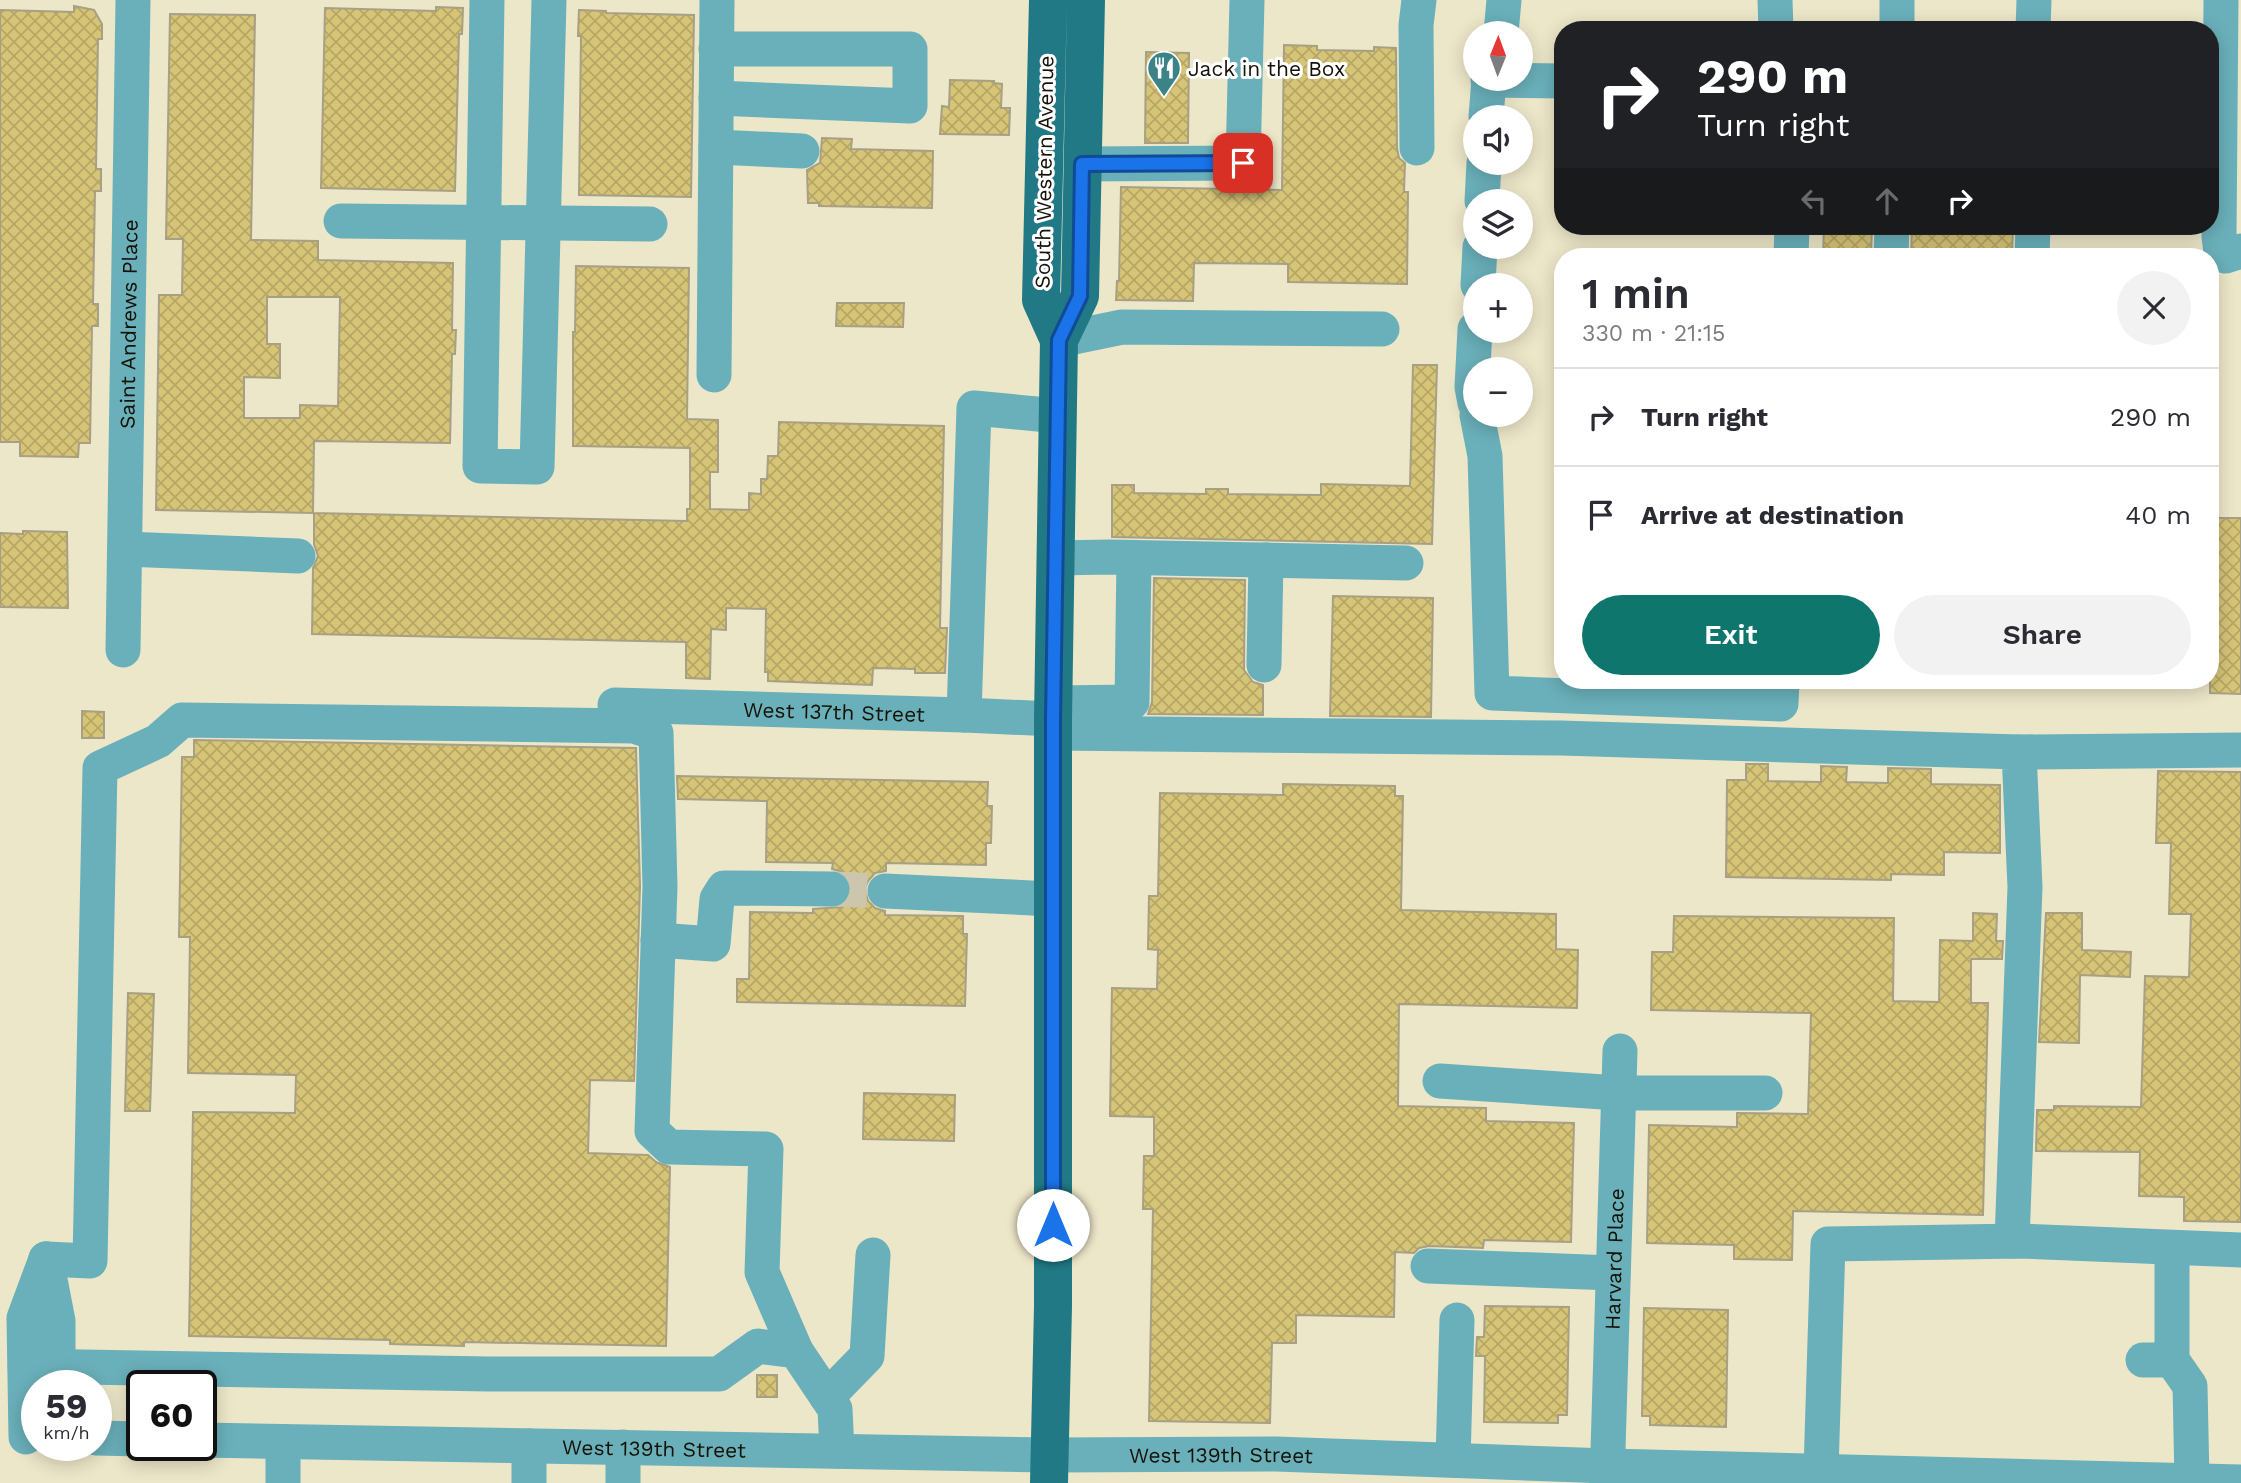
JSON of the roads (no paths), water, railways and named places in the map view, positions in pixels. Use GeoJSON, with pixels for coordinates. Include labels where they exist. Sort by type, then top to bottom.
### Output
{"type":"FeatureCollection","features":[{"type":"Feature","properties":{"kind":"main road","name":"South Western Avenue"},"geometry":{"type":"LineString","coordinates":[[1048,0],[1041,300],[1059,340]]}},
{"type":"Feature","properties":{"kind":"main road","name":"South Western Avenue"},"geometry":{"type":"LineString","coordinates":[[1050,1469],[1053,1306],[1053,719],[1059,340],[1080,296],[1086,0]]}},
{"type":"Feature","properties":{"kind":"street","name":"Saint Andrews Place"},"geometry":{"type":"LineString","coordinates":[[123,650],[134,0]]}},
{"type":"Feature","properties":{"kind":"street"},"geometry":{"type":"LineString","coordinates":[[487,0],[480,466],[537,467],[549,0]]}},
{"type":"Feature","properties":{"kind":"street"},"geometry":{"type":"LineString","coordinates":[[713,375],[717,0]]}},
{"type":"Feature","properties":{"kind":"street"},"geometry":{"type":"LineString","coordinates":[[1082,164],[1243,163],[1247,0]]}},
{"type":"Feature","properties":{"kind":"street"},"geometry":{"type":"LineString","coordinates":[[1417,148],[1416,25],[1419,0]]}},
{"type":"Feature","properties":{"kind":"street"},"geometry":{"type":"LineString","coordinates":[[1503,21],[1504,0]]}},
{"type":"Feature","properties":{"kind":"street"},"geometry":{"type":"LineString","coordinates":[[1775,0],[1776,21]]}},
{"type":"Feature","properties":{"kind":"street"},"geometry":{"type":"LineString","coordinates":[[1897,0],[1897,21]]}},
{"type":"Feature","properties":{"kind":"street"},"geometry":{"type":"LineString","coordinates":[[2033,21],[2034,0]]}},
{"type":"Feature","properties":{"kind":"street"},"geometry":{"type":"LineString","coordinates":[[2221,0],[2230,51],[2219,237],[2231,251]]}},
{"type":"Feature","properties":{"kind":"street"},"geometry":{"type":"LineString","coordinates":[[716,49],[910,49],[910,106],[716,98]]}},
{"type":"Feature","properties":{"kind":"street"},"geometry":{"type":"LineString","coordinates":[[1533,80],[1554,81]]}},
{"type":"Feature","properties":{"kind":"street"},"geometry":{"type":"LineString","coordinates":[[716,148],[802,151]]}},
{"type":"Feature","properties":{"kind":"street"},"geometry":{"type":"LineString","coordinates":[[341,221],[650,224]]}},
{"type":"Feature","properties":{"kind":"street"},"geometry":{"type":"LineString","coordinates":[[1059,340],[1122,327],[1382,329]]}},
{"type":"Feature","properties":{"kind":"street"},"geometry":{"type":"LineString","coordinates":[[964,715],[974,408],[1058,416]]}},
{"type":"Feature","properties":{"kind":"street"},"geometry":{"type":"LineString","coordinates":[[1479,427],[1485,456],[1492,693],[1781,704],[1782,689]]}},
{"type":"Feature","properties":{"kind":"street"},"geometry":{"type":"LineString","coordinates":[[125,549],[298,556]]}},
{"type":"Feature","properties":{"kind":"street"},"geometry":{"type":"LineString","coordinates":[[1055,558],[1406,563]]}},
{"type":"Feature","properties":{"kind":"street"},"geometry":{"type":"LineString","coordinates":[[1053,719],[1132,702],[1134,558]]}},
{"type":"Feature","properties":{"kind":"street"},"geometry":{"type":"LineString","coordinates":[[1264,665],[1266,560]]}},
{"type":"Feature","properties":{"kind":"street","name":"West 137th Street"},"geometry":{"type":"LineString","coordinates":[[615,705],[1053,719]]}},
{"type":"Feature","properties":{"kind":"street"},"geometry":{"type":"LineString","coordinates":[[1053,719],[2019,752],[2241,750]]}},
{"type":"Feature","properties":{"kind":"street"},"geometry":{"type":"LineString","coordinates":[[46,1259],[90,1261],[100,768],[158,741],[182,720],[634,726],[656,733],[660,886],[652,1131],[669,1147],[766,1149],[762,1272],[796,1351],[835,1409],[837,1451]]}},
{"type":"Feature","properties":{"kind":"street"},"geometry":{"type":"LineString","coordinates":[[2012,1241],[2025,887],[2019,752]]}},
{"type":"Feature","properties":{"kind":"street"},"geometry":{"type":"LineString","coordinates":[[658,940],[713,944],[717,899],[724,888],[832,889]]}},
{"type":"Feature","properties":{"kind":"street"},"geometry":{"type":"LineString","coordinates":[[885,891],[1053,899]]}},
{"type":"Feature","properties":{"kind":"street","name":"Harvard Place"},"geometry":{"type":"LineString","coordinates":[[1608,1474],[1620,1051]]}},
{"type":"Feature","properties":{"kind":"street"},"geometry":{"type":"LineString","coordinates":[[1440,1081],[1618,1093],[1765,1093]]}},
{"type":"Feature","properties":{"kind":"street"},"geometry":{"type":"LineString","coordinates":[[1821,1471],[1828,1244],[2012,1241],[2241,1250]]}},
{"type":"Feature","properties":{"kind":"street"},"geometry":{"type":"LineString","coordinates":[[2172,1248],[2157,1360],[2190,1386],[2184,1481]]}},
{"type":"Feature","properties":{"kind":"street"},"geometry":{"type":"LineString","coordinates":[[827,1397],[867,1356],[873,1255]]}},
{"type":"Feature","properties":{"kind":"street"},"geometry":{"type":"LineString","coordinates":[[45,1370],[12,1312],[46,1259]]}},
{"type":"Feature","properties":{"kind":"street"},"geometry":{"type":"LineString","coordinates":[[46,1259],[58,1321],[48,1370]]}},
{"type":"Feature","properties":{"kind":"street"},"geometry":{"type":"LineString","coordinates":[[1427,1266],[1613,1273]]}},
{"type":"Feature","properties":{"kind":"street"},"geometry":{"type":"LineString","coordinates":[[1453,1460],[1457,1320]]}},
{"type":"Feature","properties":{"kind":"street"},"geometry":{"type":"LineString","coordinates":[[112,1373],[719,1374],[758,1346],[796,1351]]}},
{"type":"Feature","properties":{"kind":"street","name":"West 139th Street"},"geometry":{"type":"LineString","coordinates":[[217,1440],[837,1451],[1050,1469],[1275,1468],[1453,1460],[1608,1474],[1821,1471],[1944,1479],[2241,1482]]}},
{"type":"Feature","properties":{"kind":"street"},"geometry":{"type":"LineString","coordinates":[[283,1441],[283,1483]]}},
{"type":"Feature","properties":{"kind":"street"},"geometry":{"type":"LineString","coordinates":[[529,1446],[529,1482]]}},
{"type":"Feature","properties":{"kind":"street"},"geometry":{"type":"LineString","coordinates":[[623,1447],[623,1483]]}},
{"type":"Feature","properties":{"kind":"tunnel"},"geometry":{"type":"LineString","coordinates":[[832,889],[885,891]]}},
{"type":"Feature","properties":{"kind":"place","name":"Jack in the Box"},"geometry":{"type":"Point","coordinates":[1164,98]}}]}
